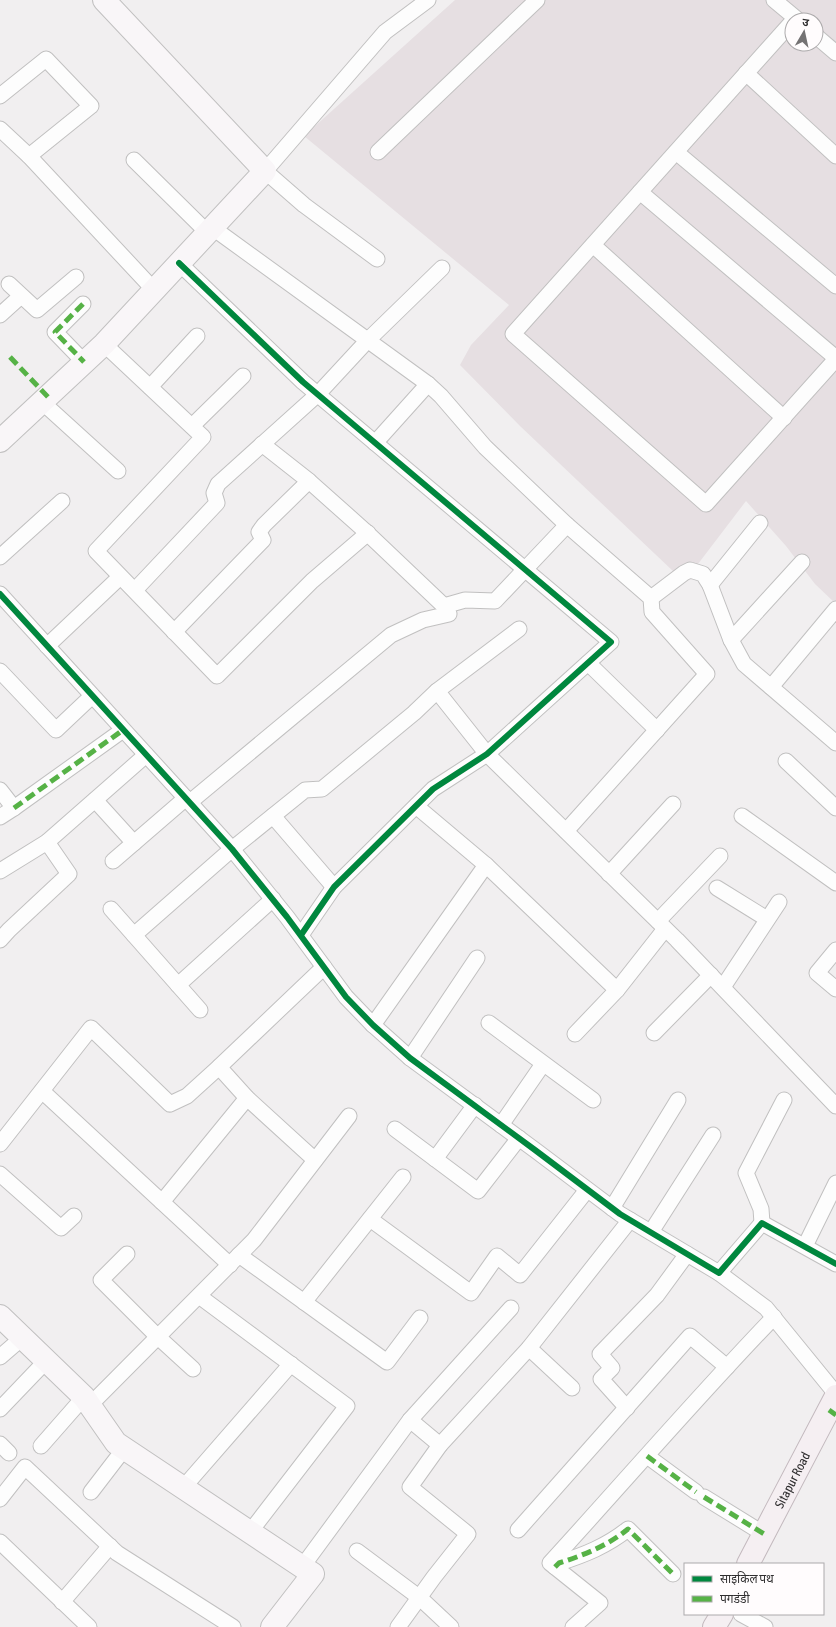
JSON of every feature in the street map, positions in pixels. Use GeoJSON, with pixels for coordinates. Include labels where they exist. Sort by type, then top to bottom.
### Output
{"type":"FeatureCollection","features":[{"type":"Feature","properties":{"kind":"main road","name":"Sitapur Road"},"geometry":{"type":"LineString","coordinates":[[749,1563],[834,1404]]}},
{"type":"Feature","properties":{"kind":"main road"},"geometry":{"type":"LineString","coordinates":[[714,1627],[721,1615]]}},
{"type":"Feature","properties":{"kind":"street"},"geometry":{"type":"LineString","coordinates":[[104,0],[265,171],[304,205],[377,259]]}},
{"type":"Feature","properties":{"kind":"street"},"geometry":{"type":"LineString","coordinates":[[0,441],[104,344],[265,171],[385,32],[428,0]]}},
{"type":"Feature","properties":{"kind":"street"},"geometry":{"type":"LineString","coordinates":[[378,152],[537,0]]}},
{"type":"Feature","properties":{"kind":"street"},"geometry":{"type":"LineString","coordinates":[[774,0],[787,12]]}},
{"type":"Feature","properties":{"kind":"street"},"geometry":{"type":"LineString","coordinates":[[640,192],[836,359],[706,504],[513,334],[746,73],[784,32]]}},
{"type":"Feature","properties":{"kind":"street"},"geometry":{"type":"LineString","coordinates":[[824,43],[836,53]]}},
{"type":"Feature","properties":{"kind":"street"},"geometry":{"type":"LineString","coordinates":[[0,96],[46,60],[91,106],[29,156]]}},
{"type":"Feature","properties":{"kind":"street"},"geometry":{"type":"LineString","coordinates":[[746,73],[836,156]]}},
{"type":"Feature","properties":{"kind":"street"},"geometry":{"type":"LineString","coordinates":[[0,129],[29,156],[154,290]]}},
{"type":"Feature","properties":{"kind":"street"},"geometry":{"type":"LineString","coordinates":[[676,152],[836,286]]}},
{"type":"Feature","properties":{"kind":"street"},"geometry":{"type":"LineString","coordinates":[[134,160],[210,230],[368,340],[428,384],[441,396],[485,447],[567,525],[651,598],[652,612],[707,674],[566,832]]}},
{"type":"Feature","properties":{"kind":"street"},"geometry":{"type":"LineString","coordinates":[[593,245],[784,418]]}},
{"type":"Feature","properties":{"kind":"street"},"geometry":{"type":"LineString","coordinates":[[179,263],[303,382],[611,642],[486,754],[433,789],[334,887],[301,935]]}},
{"type":"Feature","properties":{"kind":"street"},"geometry":{"type":"LineString","coordinates":[[135,590],[217,503],[214,493],[218,484],[318,394],[368,340],[442,268]]}},
{"type":"Feature","properties":{"kind":"street"},"geometry":{"type":"LineString","coordinates":[[9,284],[37,310],[76,277]]}},
{"type":"Feature","properties":{"kind":"street"},"geometry":{"type":"LineString","coordinates":[[0,315],[21,296]]}},
{"type":"Feature","properties":{"kind":"street"},"geometry":{"type":"LineString","coordinates":[[83,304],[55,332],[84,362]]}},
{"type":"Feature","properties":{"kind":"street"},"geometry":{"type":"LineString","coordinates":[[150,387],[197,336]]}},
{"type":"Feature","properties":{"kind":"street"},"geometry":{"type":"LineString","coordinates":[[104,344],[203,437],[96,551],[217,676],[312,581],[368,533]]}},
{"type":"Feature","properties":{"kind":"street"},"geometry":{"type":"LineString","coordinates":[[192,426],[243,376]]}},
{"type":"Feature","properties":{"kind":"street"},"geometry":{"type":"LineString","coordinates":[[375,443],[428,384]]}},
{"type":"Feature","properties":{"kind":"street"},"geometry":{"type":"LineString","coordinates":[[42,402],[118,471]]}},
{"type":"Feature","properties":{"kind":"street"},"geometry":{"type":"LineString","coordinates":[[113,861],[391,635],[423,620],[449,614],[444,606],[368,533],[309,481],[262,444]]}},
{"type":"Feature","properties":{"kind":"street"},"geometry":{"type":"LineString","coordinates":[[174,632],[263,540],[259,532],[264,525],[309,481]]}},
{"type":"Feature","properties":{"kind":"street"},"geometry":{"type":"LineString","coordinates":[[0,557],[62,501]]}},
{"type":"Feature","properties":{"kind":"street"},"geometry":{"type":"LineString","coordinates":[[710,585],[760,523]]}},
{"type":"Feature","properties":{"kind":"street"},"geometry":{"type":"LineString","coordinates":[[444,606],[465,600],[495,601],[567,525]]}},
{"type":"Feature","properties":{"kind":"street"},"geometry":{"type":"LineString","coordinates":[[732,640],[802,562]]}},
{"type":"Feature","properties":{"kind":"street"},"geometry":{"type":"LineString","coordinates":[[651,598],[690,570],[703,574],[710,585],[732,640],[744,664],[835,738]]}},
{"type":"Feature","properties":{"kind":"street"},"geometry":{"type":"LineString","coordinates":[[47,646],[120,577]]}},
{"type":"Feature","properties":{"kind":"street"},"geometry":{"type":"LineString","coordinates":[[0,594],[232,849],[301,935],[346,997],[372,1025],[410,1058],[612,1208],[719,1273],[766,1308],[774,1317],[834,1404]]}},
{"type":"Feature","properties":{"kind":"street"},"geometry":{"type":"LineString","coordinates":[[772,687],[836,609]]}},
{"type":"Feature","properties":{"kind":"street"},"geometry":{"type":"LineString","coordinates":[[134,935],[232,849],[304,790],[322,789],[414,713],[437,691],[519,629]]}},
{"type":"Feature","properties":{"kind":"street"},"geometry":{"type":"LineString","coordinates":[[588,663],[657,730]]}},
{"type":"Feature","properties":{"kind":"street"},"geometry":{"type":"LineString","coordinates":[[0,671],[56,730],[92,696]]}},
{"type":"Feature","properties":{"kind":"street"},"geometry":{"type":"LineString","coordinates":[[437,691],[486,754],[662,925],[836,1106]]}},
{"type":"Feature","properties":{"kind":"street"},"geometry":{"type":"LineString","coordinates":[[0,816],[14,808],[123,730]]}},
{"type":"Feature","properties":{"kind":"street"},"geometry":{"type":"LineString","coordinates":[[0,871],[47,842],[146,755]]}},
{"type":"Feature","properties":{"kind":"street"},"geometry":{"type":"LineString","coordinates":[[786,761],[836,808]]}},
{"type":"Feature","properties":{"kind":"street"},"geometry":{"type":"LineString","coordinates":[[0,790],[14,808]]}},
{"type":"Feature","properties":{"kind":"street"},"geometry":{"type":"LineString","coordinates":[[95,800],[134,843]]}},
{"type":"Feature","properties":{"kind":"street"},"geometry":{"type":"LineString","coordinates":[[609,874],[674,804]]}},
{"type":"Feature","properties":{"kind":"street"},"geometry":{"type":"LineString","coordinates":[[416,806],[486,865],[616,990]]}},
{"type":"Feature","properties":{"kind":"street"},"geometry":{"type":"LineString","coordinates":[[273,816],[334,887]]}},
{"type":"Feature","properties":{"kind":"street"},"geometry":{"type":"LineString","coordinates":[[742,816],[836,883]]}},
{"type":"Feature","properties":{"kind":"street"},"geometry":{"type":"LineString","coordinates":[[3,931],[69,874],[47,842]]}},
{"type":"Feature","properties":{"kind":"street"},"geometry":{"type":"LineString","coordinates":[[575,1034],[616,990],[662,925],[720,856]]}},
{"type":"Feature","properties":{"kind":"street"},"geometry":{"type":"LineString","coordinates":[[372,1025],[486,865]]}},
{"type":"Feature","properties":{"kind":"street"},"geometry":{"type":"LineString","coordinates":[[717,888],[767,919]]}},
{"type":"Feature","properties":{"kind":"street"},"geometry":{"type":"LineString","coordinates":[[178,985],[273,899]]}},
{"type":"Feature","properties":{"kind":"street"},"geometry":{"type":"LineString","coordinates":[[723,987],[779,902]]}},
{"type":"Feature","properties":{"kind":"street"},"geometry":{"type":"LineString","coordinates":[[111,909],[200,1010]]}},
{"type":"Feature","properties":{"kind":"street"},"geometry":{"type":"LineString","coordinates":[[836,950],[817,974],[836,989]]}},
{"type":"Feature","properties":{"kind":"street"},"geometry":{"type":"LineString","coordinates":[[410,1058],[477,958]]}},
{"type":"Feature","properties":{"kind":"street"},"geometry":{"type":"LineString","coordinates":[[0,1144],[91,1028],[170,1104],[187,1096],[324,967]]}},
{"type":"Feature","properties":{"kind":"street"},"geometry":{"type":"LineString","coordinates":[[654,1033],[711,975]]}},
{"type":"Feature","properties":{"kind":"street"},"geometry":{"type":"LineString","coordinates":[[490,1023],[593,1100]]}},
{"type":"Feature","properties":{"kind":"street"},"geometry":{"type":"LineString","coordinates":[[501,1125],[543,1064]]}},
{"type":"Feature","properties":{"kind":"street"},"geometry":{"type":"LineString","coordinates":[[219,1067],[247,1098],[315,1160]]}},
{"type":"Feature","properties":{"kind":"street"},"geometry":{"type":"LineString","coordinates":[[42,1091],[162,1202],[234,1260],[304,1302],[388,1362],[420,1318]]}},
{"type":"Feature","properties":{"kind":"street"},"geometry":{"type":"LineString","coordinates":[[162,1202],[247,1098]]}},
{"type":"Feature","properties":{"kind":"street"},"geometry":{"type":"LineString","coordinates":[[612,1208],[678,1100]]}},
{"type":"Feature","properties":{"kind":"street"},"geometry":{"type":"LineString","coordinates":[[719,1273],[762,1223],[761,1209],[746,1173],[784,1100]]}},
{"type":"Feature","properties":{"kind":"street"},"geometry":{"type":"LineString","coordinates":[[435,1159],[475,1105]]}},
{"type":"Feature","properties":{"kind":"street"},"geometry":{"type":"LineString","coordinates":[[41,1446],[87,1401],[158,1337],[254,1240],[349,1116]]}},
{"type":"Feature","properties":{"kind":"street"},"geometry":{"type":"LineString","coordinates":[[395,1129],[478,1191],[519,1138]]}},
{"type":"Feature","properties":{"kind":"street"},"geometry":{"type":"LineString","coordinates":[[651,1232],[713,1135]]}},
{"type":"Feature","properties":{"kind":"street"},"geometry":{"type":"LineString","coordinates":[[0,1174],[61,1228],[74,1216]]}},
{"type":"Feature","properties":{"kind":"street"},"geometry":{"type":"LineString","coordinates":[[304,1302],[403,1177]]}},
{"type":"Feature","properties":{"kind":"street"},"geometry":{"type":"LineString","coordinates":[[805,1246],[836,1183]]}},
{"type":"Feature","properties":{"kind":"street"},"geometry":{"type":"LineString","coordinates":[[370,1219],[470,1293],[497,1256],[520,1275],[587,1190]]}},
{"type":"Feature","properties":{"kind":"street"},"geometry":{"type":"LineString","coordinates":[[398,1627],[468,1534],[410,1487],[440,1445],[529,1348],[630,1220]]}},
{"type":"Feature","properties":{"kind":"street"},"geometry":{"type":"LineString","coordinates":[[762,1223],[836,1264]]}},
{"type":"Feature","properties":{"kind":"street"},"geometry":{"type":"LineString","coordinates":[[127,1254],[101,1280],[192,1369]]}},
{"type":"Feature","properties":{"kind":"street"},"geometry":{"type":"LineString","coordinates":[[627,1408],[601,1379],[612,1368],[600,1354],[657,1295],[686,1254]]}},
{"type":"Feature","properties":{"kind":"street"},"geometry":{"type":"LineString","coordinates":[[199,1296],[347,1406],[250,1532]]}},
{"type":"Feature","properties":{"kind":"street"},"geometry":{"type":"LineString","coordinates":[[302,1567],[410,1420],[511,1308]]}},
{"type":"Feature","properties":{"kind":"street"},"geometry":{"type":"LineString","coordinates":[[0,1316],[87,1401],[116,1444],[313,1574],[272,1627]]}},
{"type":"Feature","properties":{"kind":"street"},"geometry":{"type":"LineString","coordinates":[[573,1627],[600,1604],[550,1563],[774,1317]]}},
{"type":"Feature","properties":{"kind":"street"},"geometry":{"type":"LineString","coordinates":[[518,1530],[690,1336],[727,1367]]}},
{"type":"Feature","properties":{"kind":"street"},"geometry":{"type":"LineString","coordinates":[[0,1357],[22,1338]]}},
{"type":"Feature","properties":{"kind":"street"},"geometry":{"type":"LineString","coordinates":[[529,1348],[572,1388]]}},
{"type":"Feature","properties":{"kind":"street"},"geometry":{"type":"LineString","coordinates":[[0,1409],[46,1361]]}},
{"type":"Feature","properties":{"kind":"street"},"geometry":{"type":"LineString","coordinates":[[183,1488],[291,1364]]}},
{"type":"Feature","properties":{"kind":"street"},"geometry":{"type":"LineString","coordinates":[[410,1420],[440,1445]]}},
{"type":"Feature","properties":{"kind":"street"},"geometry":{"type":"LineString","coordinates":[[91,1492],[124,1449]]}},
{"type":"Feature","properties":{"kind":"street"},"geometry":{"type":"LineString","coordinates":[[647,1456],[700,1495],[764,1534]]}},
{"type":"Feature","properties":{"kind":"street"},"geometry":{"type":"LineString","coordinates":[[0,1499],[26,1466],[117,1553],[233,1627]]}},
{"type":"Feature","properties":{"kind":"street"},"geometry":{"type":"LineString","coordinates":[[555,1567],[559,1563],[599,1548],[616,1539],[628,1529],[673,1574]]}},
{"type":"Feature","properties":{"kind":"street"},"geometry":{"type":"LineString","coordinates":[[0,1542],[89,1627]]}},
{"type":"Feature","properties":{"kind":"street"},"geometry":{"type":"LineString","coordinates":[[62,1602],[110,1546]]}},
{"type":"Feature","properties":{"kind":"street"},"geometry":{"type":"LineString","coordinates":[[357,1551],[420,1598],[452,1627]]}},
{"type":"Feature","properties":{"kind":"street"},"geometry":{"type":"LineString","coordinates":[[743,1615],[765,1627]]}},
{"type":"Feature","properties":{"kind":"shaded area"},"geometry":{"type":"Polygon","coordinates":[[[455,0],[836,0],[836,604],[815,584],[786,546],[746,501],[698,564],[674,572],[520,426],[460,365],[471,345],[509,305],[304,136],[455,0]]]}},
{"type":"Feature","properties":{"kind":"marked path"},"geometry":{"type":"LineString","coordinates":[[83,304],[55,332],[84,362]]}},
{"type":"Feature","properties":{"kind":"marked path"},"geometry":{"type":"LineString","coordinates":[[10,357],[48,397]]}},
{"type":"Feature","properties":{"kind":"marked path"},"geometry":{"type":"LineString","coordinates":[[14,808],[123,730]]}},
{"type":"Feature","properties":{"kind":"marked path"},"geometry":{"type":"LineString","coordinates":[[829,1410],[836,1415]]}},
{"type":"Feature","properties":{"kind":"marked path"},"geometry":{"type":"LineString","coordinates":[[647,1456],[696,1492]]}},
{"type":"Feature","properties":{"kind":"marked path"},"geometry":{"type":"LineString","coordinates":[[704,1497],[764,1534]]}},
{"type":"Feature","properties":{"kind":"marked path"},"geometry":{"type":"LineString","coordinates":[[555,1567],[559,1563],[604,1545],[628,1529],[673,1574]]}},
{"type":"Feature","properties":{"kind":"cycle path"},"geometry":{"type":"LineString","coordinates":[[179,263],[303,382],[611,642],[487,754],[433,789],[334,887],[301,935]]}},
{"type":"Feature","properties":{"kind":"cycle path"},"geometry":{"type":"LineString","coordinates":[[0,594],[232,849],[287,917],[346,997],[373,1025],[410,1058],[620,1214],[719,1273],[762,1223],[836,1264]]}}]}
